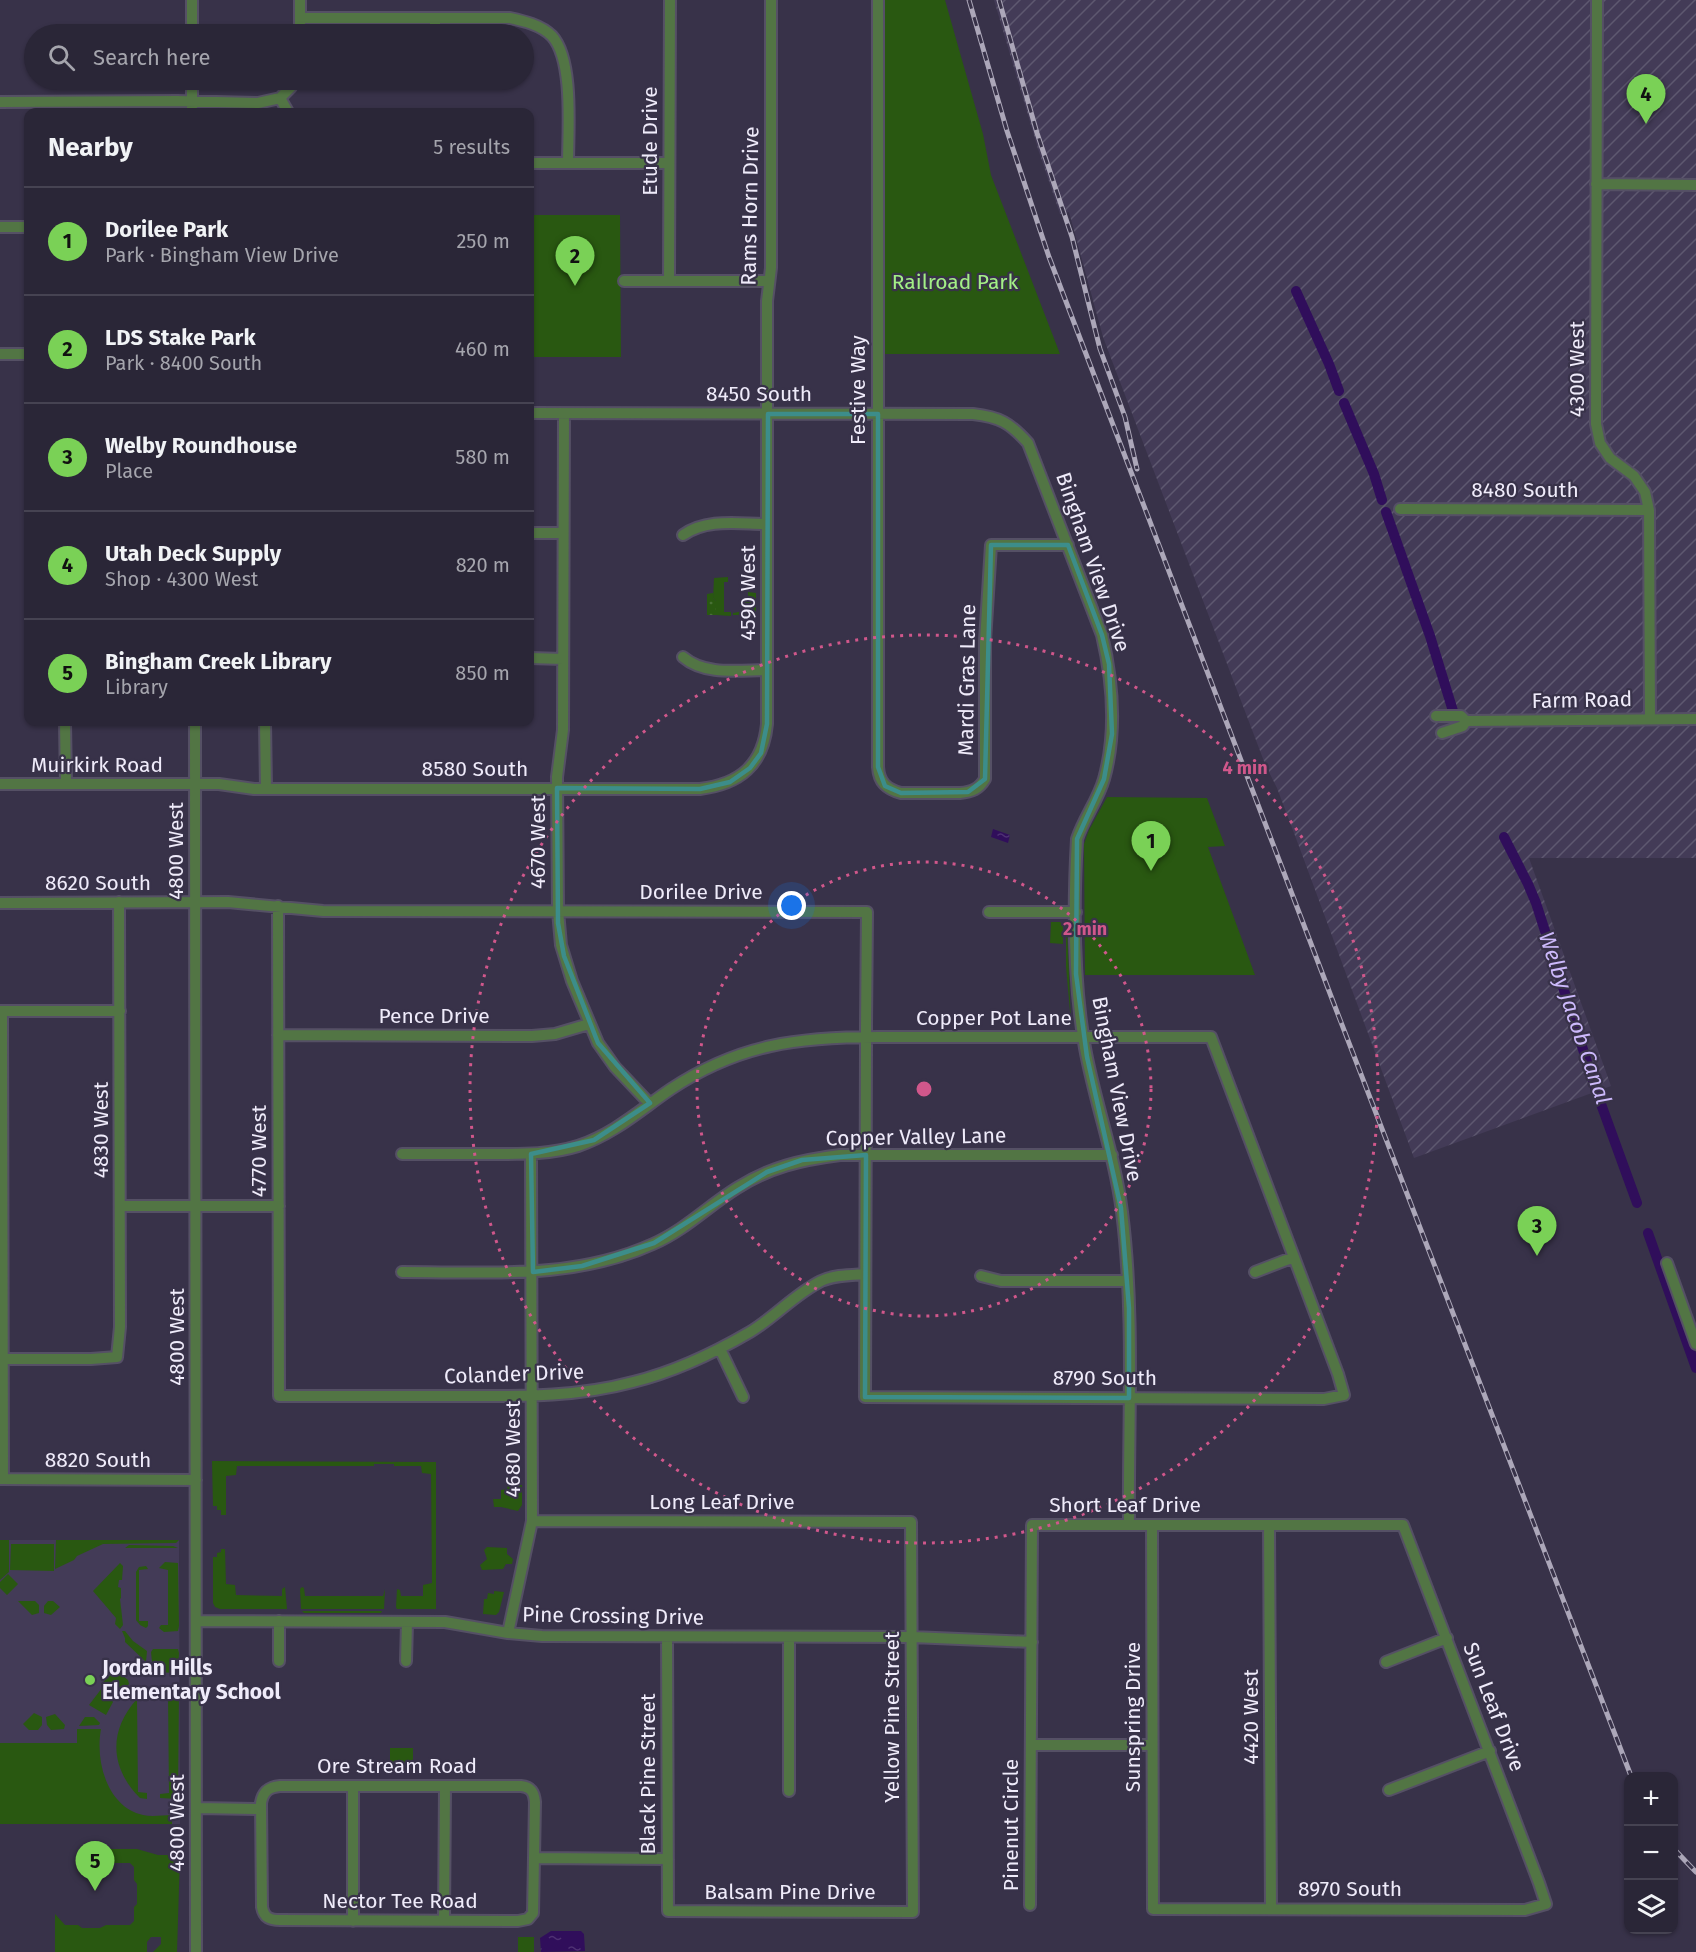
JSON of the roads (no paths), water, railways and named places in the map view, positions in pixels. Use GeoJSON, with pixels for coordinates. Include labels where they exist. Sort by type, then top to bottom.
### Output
{"type":"FeatureCollection","features":[{"type":"Feature","properties":{"kind":"street"},"geometry":{"type":"LineString","coordinates":[[192,0],[192,24]]}},
{"type":"Feature","properties":{"kind":"street"},"geometry":{"type":"LineString","coordinates":[[300,0],[300,24]]}},
{"type":"Feature","properties":{"kind":"street","name":"Etude Drive"},"geometry":{"type":"LineString","coordinates":[[669,0],[669,281]]}},
{"type":"Feature","properties":{"kind":"street","name":"Rams Horn Drive"},"geometry":{"type":"LineString","coordinates":[[768,414],[771,268],[771,0]]}},
{"type":"Feature","properties":{"kind":"street","name":"Festive Way"},"geometry":{"type":"LineString","coordinates":[[878,0],[878,767],[881,781]]}},
{"type":"Feature","properties":{"kind":"street","name":"4300 West"},"geometry":{"type":"LineString","coordinates":[[1597,0],[1596,424],[1600,442],[1610,458],[1634,476],[1645,492],[1649,510],[1650,719]]}},
{"type":"Feature","properties":{"kind":"street"},"geometry":{"type":"LineString","coordinates":[[300,18],[510,18],[529,24]]}},
{"type":"Feature","properties":{"kind":"street"},"geometry":{"type":"LineString","coordinates":[[435,18],[435,24]]}},
{"type":"Feature","properties":{"kind":"street"},"geometry":{"type":"LineString","coordinates":[[534,26],[551,35],[563,59],[567,75],[568,163]]}},
{"type":"Feature","properties":{"kind":"street"},"geometry":{"type":"LineString","coordinates":[[192,90],[192,107]]}},
{"type":"Feature","properties":{"kind":"street"},"geometry":{"type":"LineString","coordinates":[[0,102],[64,107],[192,107],[258,103],[280,98],[288,90]]}},
{"type":"Feature","properties":{"kind":"street"},"geometry":{"type":"LineString","coordinates":[[280,98],[286,108]]}},
{"type":"Feature","properties":{"kind":"street"},"geometry":{"type":"LineString","coordinates":[[534,163],[669,163]]}},
{"type":"Feature","properties":{"kind":"street"},"geometry":{"type":"LineString","coordinates":[[1596,184],[1696,185]]}},
{"type":"Feature","properties":{"kind":"street"},"geometry":{"type":"LineString","coordinates":[[0,227],[24,227]]}},
{"type":"Feature","properties":{"kind":"street"},"geometry":{"type":"LineString","coordinates":[[624,281],[769,281]]}},
{"type":"Feature","properties":{"kind":"street"},"geometry":{"type":"LineString","coordinates":[[0,354],[24,354]]}},
{"type":"Feature","properties":{"kind":"street","name":"8450 South"},"geometry":{"type":"LineString","coordinates":[[534,413],[989,415]]}},
{"type":"Feature","properties":{"kind":"street","name":"4670 West"},"geometry":{"type":"LineString","coordinates":[[564,414],[563,730],[557,788],[559,935],[564,956],[589,1024],[606,1056],[650,1104]]}},
{"type":"Feature","properties":{"kind":"street","name":"4590 West"},"geometry":{"type":"LineString","coordinates":[[750,768],[761,753],[766,738],[768,414]]}},
{"type":"Feature","properties":{"kind":"street","name":"Bingham View Drive"},"geometry":{"type":"LineString","coordinates":[[989,415],[1015,428],[1028,444],[1102,635],[1109,664],[1112,734],[1104,779],[1097,799],[1081,826],[1077,839],[1076,974],[1083,1037],[1095,1094],[1112,1155],[1121,1208],[1128,1281],[1129,1525]]}},
{"type":"Feature","properties":{"kind":"street","name":"8480 South"},"geometry":{"type":"LineString","coordinates":[[1400,509],[1649,510]]}},
{"type":"Feature","properties":{"kind":"street"},"geometry":{"type":"LineString","coordinates":[[682,535],[705,524],[768,524]]}},
{"type":"Feature","properties":{"kind":"street"},"geometry":{"type":"LineString","coordinates":[[534,533],[563,533]]}},
{"type":"Feature","properties":{"kind":"street","name":"Mardi Gras Lane"},"geometry":{"type":"LineString","coordinates":[[881,781],[891,791],[901,793],[968,792],[981,786],[985,779],[986,641],[991,546],[1068,545]]}},
{"type":"Feature","properties":{"kind":"street"},"geometry":{"type":"LineString","coordinates":[[683,657],[693,665],[704,669],[767,670]]}},
{"type":"Feature","properties":{"kind":"street"},"geometry":{"type":"LineString","coordinates":[[534,658],[563,658]]}},
{"type":"Feature","properties":{"kind":"street","name":"Farm Road"},"geometry":{"type":"LineString","coordinates":[[1436,716],[1461,716],[1467,721],[1696,719]]}},
{"type":"Feature","properties":{"kind":"street"},"geometry":{"type":"LineString","coordinates":[[1442,733],[1463,726],[1467,721]]}},
{"type":"Feature","properties":{"kind":"street"},"geometry":{"type":"LineString","coordinates":[[65,726],[66,784]]}},
{"type":"Feature","properties":{"kind":"street","name":"4800 West"},"geometry":{"type":"LineString","coordinates":[[195,726],[196,1952]]}},
{"type":"Feature","properties":{"kind":"street"},"geometry":{"type":"LineString","coordinates":[[265,726],[266,789]]}},
{"type":"Feature","properties":{"kind":"street","name":"8580 South"},"geometry":{"type":"LineString","coordinates":[[195,784],[219,784],[247,789],[700,789],[717,787],[730,782],[750,768]]}},
{"type":"Feature","properties":{"kind":"street","name":"Muirkirk Road"},"geometry":{"type":"LineString","coordinates":[[0,784],[195,784]]}},
{"type":"Feature","properties":{"kind":"street","name":"4830 West"},"geometry":{"type":"LineString","coordinates":[[1,1359],[117,1357],[120,1327],[119,902]]}},
{"type":"Feature","properties":{"kind":"street","name":"Dorilee Drive"},"geometry":{"type":"LineString","coordinates":[[195,903],[228,902],[323,911],[867,912],[865,1397]]}},
{"type":"Feature","properties":{"kind":"street","name":"8620 South"},"geometry":{"type":"LineString","coordinates":[[0,903],[195,903]]}},
{"type":"Feature","properties":{"kind":"street","name":"4770 West"},"geometry":{"type":"LineString","coordinates":[[278,906],[279,1396]]}},
{"type":"Feature","properties":{"kind":"street"},"geometry":{"type":"LineString","coordinates":[[989,912],[1076,912]]}},
{"type":"Feature","properties":{"kind":"street"},"geometry":{"type":"LineString","coordinates":[[2,1479],[1,1011],[120,1011]]}},
{"type":"Feature","properties":{"kind":"street","name":"Pence Drive"},"geometry":{"type":"LineString","coordinates":[[278,1035],[532,1036],[555,1034],[589,1024]]}},
{"type":"Feature","properties":{"kind":"street","name":"Copper Pot Lane"},"geometry":{"type":"LineString","coordinates":[[402,1154],[531,1154],[558,1151],[594,1140],[622,1125],[705,1069],[752,1050],[805,1039],[1211,1037],[1344,1395]]}},
{"type":"Feature","properties":{"kind":"street","name":"4680 West"},"geometry":{"type":"LineString","coordinates":[[508,1634],[532,1521],[531,1154]]}},
{"type":"Feature","properties":{"kind":"street","name":"Copper Valley Lane"},"geometry":{"type":"LineString","coordinates":[[402,1272],[533,1272],[582,1266],[618,1258],[688,1225],[735,1189],[767,1172],[802,1160],[840,1155],[1112,1155]]}},
{"type":"Feature","properties":{"kind":"street"},"geometry":{"type":"LineString","coordinates":[[120,1206],[279,1206]]}},
{"type":"Feature","properties":{"kind":"street"},"geometry":{"type":"LineString","coordinates":[[1255,1272],[1294,1257]]}},
{"type":"Feature","properties":{"kind":"street"},"geometry":{"type":"LineString","coordinates":[[1666,1263],[1696,1344]]}},
{"type":"Feature","properties":{"kind":"street","name":"Colander Drive"},"geometry":{"type":"LineString","coordinates":[[279,1396],[532,1396],[576,1393],[634,1382],[674,1369],[720,1349],[753,1330],[821,1281],[834,1277],[865,1275]]}},
{"type":"Feature","properties":{"kind":"street"},"geometry":{"type":"LineString","coordinates":[[981,1276],[1001,1281],[1128,1281]]}},
{"type":"Feature","properties":{"kind":"street"},"geometry":{"type":"LineString","coordinates":[[720,1349],[743,1397]]}},
{"type":"Feature","properties":{"kind":"street","name":"8790 South"},"geometry":{"type":"LineString","coordinates":[[865,1397],[1324,1399],[1344,1395]]}},
{"type":"Feature","properties":{"kind":"street","name":"8820 South"},"geometry":{"type":"LineString","coordinates":[[2,1479],[196,1480]]}},
{"type":"Feature","properties":{"kind":"street","name":"Long Leaf Drive"},"geometry":{"type":"LineString","coordinates":[[532,1521],[911,1522]]}},
{"type":"Feature","properties":{"kind":"street","name":"Yellow Pine Street"},"geometry":{"type":"LineString","coordinates":[[911,1522],[913,1912]]}},
{"type":"Feature","properties":{"kind":"street","name":"Short Leaf Drive"},"geometry":{"type":"LineString","coordinates":[[1032,1745],[1032,1525],[1403,1526]]}},
{"type":"Feature","properties":{"kind":"street","name":"Sunspring Drive"},"geometry":{"type":"LineString","coordinates":[[1152,1525],[1153,1909]]}},
{"type":"Feature","properties":{"kind":"street","name":"4420 West"},"geometry":{"type":"LineString","coordinates":[[1269,1525],[1271,1908]]}},
{"type":"Feature","properties":{"kind":"street","name":"Sun Leaf Drive"},"geometry":{"type":"LineString","coordinates":[[1403,1526],[1546,1904]]}},
{"type":"Feature","properties":{"kind":"street","name":"Pine Crossing Drive"},"geometry":{"type":"LineString","coordinates":[[196,1621],[456,1623],[508,1634],[542,1636],[912,1637],[1032,1642]]}},
{"type":"Feature","properties":{"kind":"street"},"geometry":{"type":"LineString","coordinates":[[279,1621],[279,1661]]}},
{"type":"Feature","properties":{"kind":"street"},"geometry":{"type":"LineString","coordinates":[[406,1661],[407,1622]]}},
{"type":"Feature","properties":{"kind":"street","name":"Black Pine Street"},"geometry":{"type":"LineString","coordinates":[[667,1637],[668,1911]]}},
{"type":"Feature","properties":{"kind":"street"},"geometry":{"type":"LineString","coordinates":[[789,1637],[789,1791]]}},
{"type":"Feature","properties":{"kind":"street"},"geometry":{"type":"LineString","coordinates":[[1386,1662],[1447,1638]]}},
{"type":"Feature","properties":{"kind":"street"},"geometry":{"type":"LineString","coordinates":[[1032,1745],[1152,1745]]}},
{"type":"Feature","properties":{"kind":"street","name":"Pinenut Circle"},"geometry":{"type":"LineString","coordinates":[[1030,1905],[1032,1745]]}},
{"type":"Feature","properties":{"kind":"street"},"geometry":{"type":"LineString","coordinates":[[1389,1790],[1490,1751]]}},
{"type":"Feature","properties":{"kind":"street","name":"Ore Stream Road"},"geometry":{"type":"LineString","coordinates":[[261,1809],[264,1794],[268,1788],[275,1786],[521,1786],[532,1790],[535,1797],[535,1858]]}},
{"type":"Feature","properties":{"kind":"street"},"geometry":{"type":"LineString","coordinates":[[353,1786],[353,1921]]}},
{"type":"Feature","properties":{"kind":"street"},"geometry":{"type":"LineString","coordinates":[[444,1921],[445,1786]]}},
{"type":"Feature","properties":{"kind":"street"},"geometry":{"type":"LineString","coordinates":[[196,1809],[261,1809]]}},
{"type":"Feature","properties":{"kind":"street","name":"Nector Tee Road"},"geometry":{"type":"LineString","coordinates":[[261,1809],[262,1907],[266,1917],[280,1920],[518,1921],[528,1919],[535,1907],[535,1858]]}},
{"type":"Feature","properties":{"kind":"street"},"geometry":{"type":"LineString","coordinates":[[535,1858],[668,1859]]}},
{"type":"Feature","properties":{"kind":"street","name":"8970 South"},"geometry":{"type":"LineString","coordinates":[[1153,1909],[1525,1910],[1546,1904]]}},
{"type":"Feature","properties":{"kind":"street","name":"Balsam Pine Drive"},"geometry":{"type":"LineString","coordinates":[[668,1911],[913,1912]]}},
{"type":"Feature","properties":{"kind":"water"},"geometry":{"type":"Polygon","coordinates":[[[993,829],[1010,835],[1008,843],[991,837],[993,829]]]}},
{"type":"Feature","properties":{"kind":"water"},"geometry":{"type":"Polygon","coordinates":[[[551,1931],[581,1931],[584,1934],[585,1951],[541,1952],[540,1938],[551,1931]]]}},
{"type":"Feature","properties":{"kind":"waterway","name":"Welby Jacob Canal"},"geometry":{"type":"LineString","coordinates":[[1296,291],[1339,391]]}},
{"type":"Feature","properties":{"kind":"waterway","name":"Welby Jacob Canal"},"geometry":{"type":"LineString","coordinates":[[1344,403],[1374,474],[1382,500]]}},
{"type":"Feature","properties":{"kind":"waterway","name":"Welby Jacob Canal"},"geometry":{"type":"LineString","coordinates":[[1386,512],[1430,636],[1453,711]]}},
{"type":"Feature","properties":{"kind":"waterway","name":"Welby Jacob Canal"},"geometry":{"type":"LineString","coordinates":[[1504,837],[1536,903],[1597,1093],[1637,1203]]}},
{"type":"Feature","properties":{"kind":"waterway","name":"Welby Jacob Canal"},"geometry":{"type":"LineString","coordinates":[[1648,1233],[1696,1368]]}},
{"type":"Feature","properties":{"kind":"railway"},"geometry":{"type":"LineString","coordinates":[[969,0],[1007,131],[1049,257],[1629,1772]]}},
{"type":"Feature","properties":{"kind":"railway"},"geometry":{"type":"LineString","coordinates":[[999,0],[1037,133],[1072,237],[1100,349],[1125,417],[1137,469]]}},
{"type":"Feature","properties":{"kind":"railway"},"geometry":{"type":"LineString","coordinates":[[1678,1853],[1696,1872]]}},
{"type":"Feature","properties":{"kind":"place","name":"Utah Deck Supply"},"geometry":{"type":"Point","coordinates":[1646,124]}},
{"type":"Feature","properties":{"kind":"place","name":"LDS Stake Park"},"geometry":{"type":"Point","coordinates":[575,286]}},
{"type":"Feature","properties":{"kind":"place","name":"Dorilee Park"},"geometry":{"type":"Point","coordinates":[1151,871]}},
{"type":"Feature","properties":{"kind":"place","name":"Welby Roundhouse"},"geometry":{"type":"Point","coordinates":[1537,1256]}},
{"type":"Feature","properties":{"kind":"place","name":"Jordan Hills Elementary School"},"geometry":{"type":"Point","coordinates":[90,1680]}},
{"type":"Feature","properties":{"kind":"place","name":"Bingham Creek Library"},"geometry":{"type":"Point","coordinates":[95,1891]}},
{"type":"Feature","properties":{"kind":"park label","name":"Railroad Park"},"geometry":{"type":"Point","coordinates":[955,282]}}]}
